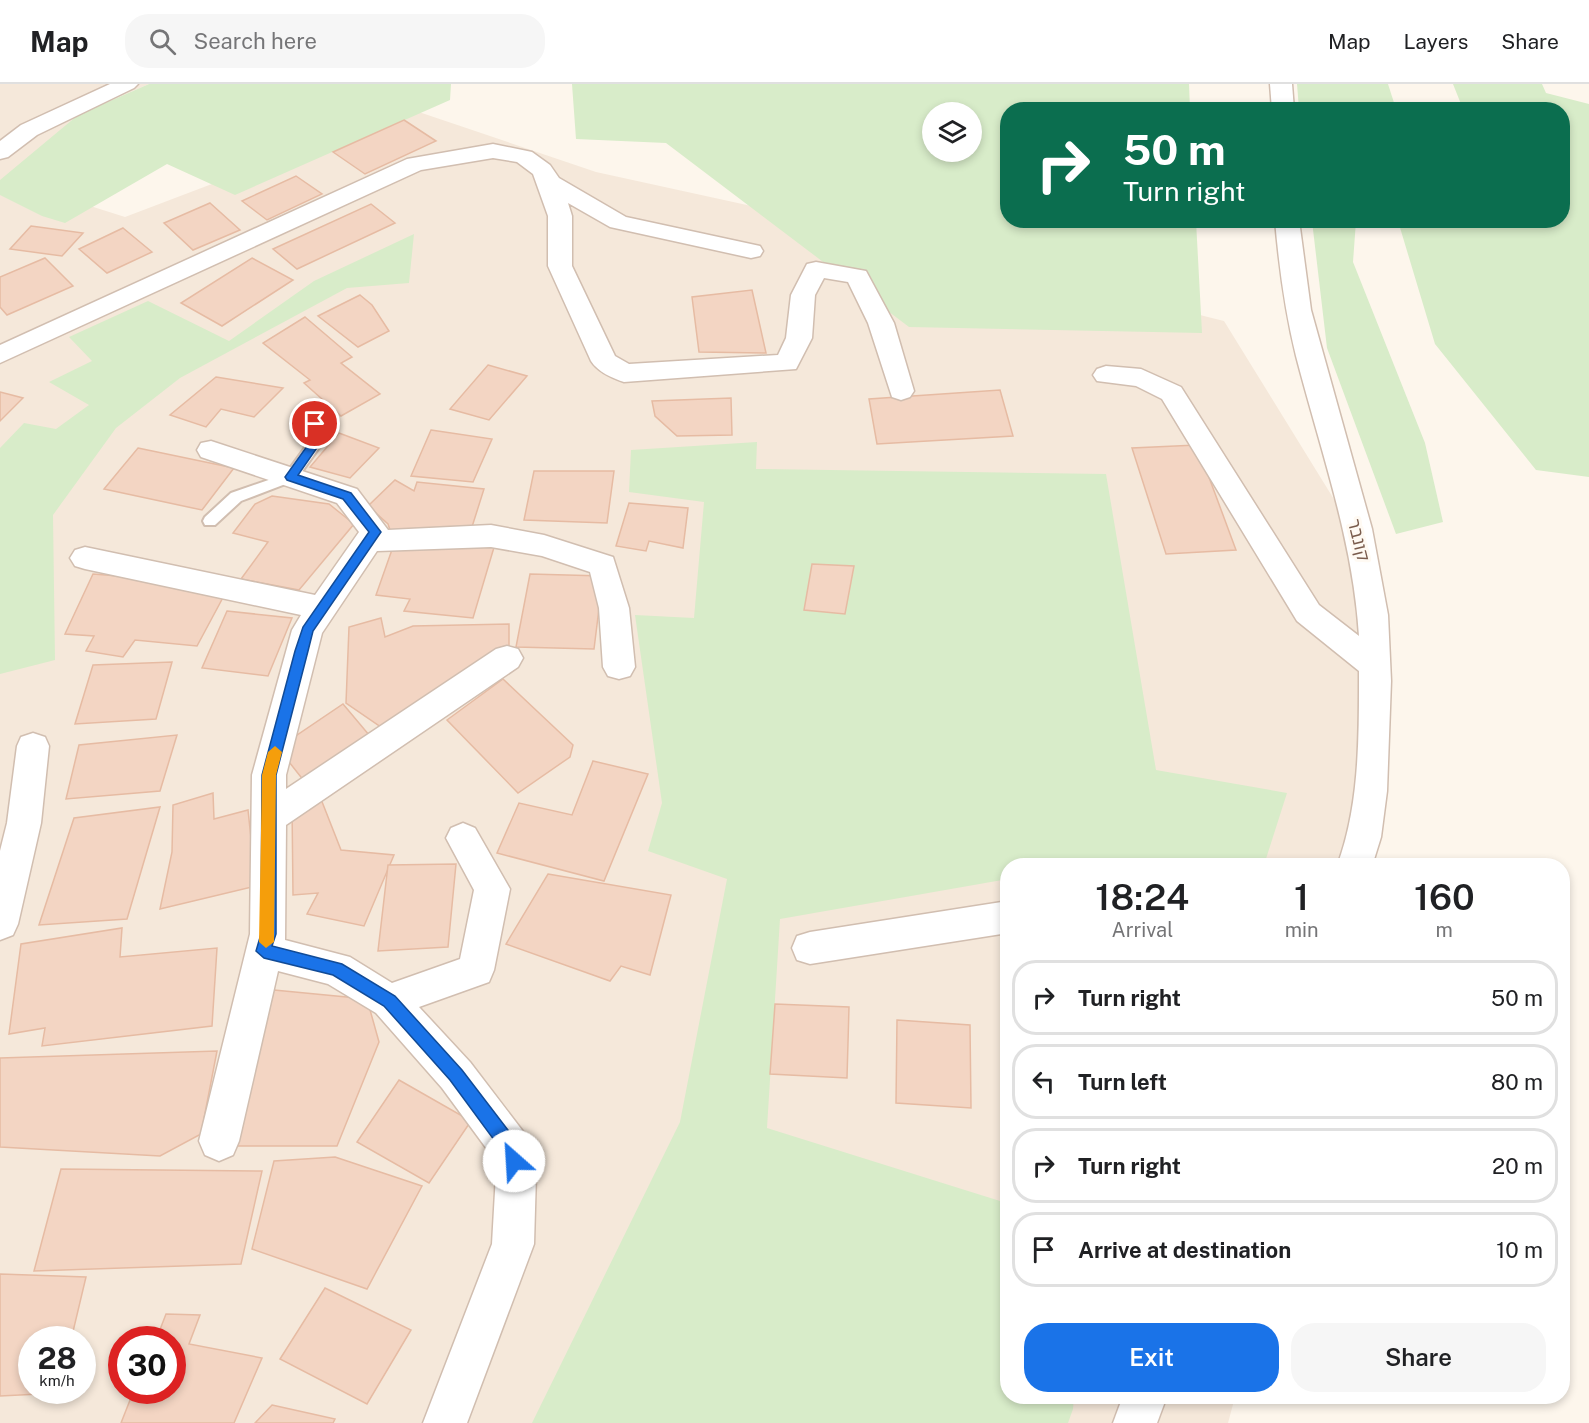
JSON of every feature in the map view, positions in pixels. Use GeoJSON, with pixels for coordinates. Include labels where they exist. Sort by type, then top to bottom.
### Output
{"type":"FeatureCollection","features":[{"type":"Feature","properties":{"kind":"street"},"geometry":{"type":"LineString","coordinates":[[0,152],[29,130],[127,84]]}},
{"type":"Feature","properties":{"kind":"street"},"geometry":{"type":"LineString","coordinates":[[1281,84],[1282,102]]}},
{"type":"Feature","properties":{"kind":"street"},"geometry":{"type":"LineString","coordinates":[[0,355],[415,164],[493,152],[524,157],[542,170],[550,183],[560,216],[560,266],[604,361],[624,373],[787,363],[799,338],[803,296],[816,269],[825,269],[857,276],[881,323],[901,391]]}},
{"type":"Feature","properties":{"kind":"street"},"geometry":{"type":"LineString","coordinates":[[550,183],[618,222],[751,250]]}},
{"type":"Feature","properties":{"kind":"street","name":"קונבר"},"geometry":{"type":"LineString","coordinates":[[1288,228],[1300,323],[1367,574],[1376,689],[1372,772],[1362,848],[1358,858]]}},
{"type":"Feature","properties":{"kind":"street"},"geometry":{"type":"LineString","coordinates":[[1106,375],[1141,378],[1172,393],[1308,614],[1374,665]]}},
{"type":"Feature","properties":{"kind":"street"},"geometry":{"type":"LineString","coordinates":[[211,450],[347,496],[375,532],[307,630],[269,775],[268,934],[219,1141]]}},
{"type":"Feature","properties":{"kind":"street"},"geometry":{"type":"LineString","coordinates":[[369,541],[491,536],[544,546],[603,565],[614,608],[619,667]]}},
{"type":"Feature","properties":{"kind":"street"},"geometry":{"type":"LineString","coordinates":[[85,558],[323,608]]}},
{"type":"Feature","properties":{"kind":"street"},"geometry":{"type":"LineString","coordinates":[[268,819],[507,658]]}},
{"type":"Feature","properties":{"kind":"street"},"geometry":{"type":"LineString","coordinates":[[0,924],[24,823],[33,746]]}},
{"type":"Feature","properties":{"kind":"street"},"geometry":{"type":"LineString","coordinates":[[389,1001],[476,970],[492,889],[463,838]]}},
{"type":"Feature","properties":{"kind":"street"},"geometry":{"type":"LineString","coordinates":[[810,948],[1000,918]]}},
{"type":"Feature","properties":{"kind":"street"},"geometry":{"type":"LineString","coordinates":[[264,951],[337,969],[389,1001],[456,1075],[511,1148],[516,1174],[513,1244],[446,1423]]}},
{"type":"Feature","properties":{"kind":"street"},"geometry":{"type":"LineString","coordinates":[[1135,1423],[1142,1404]]}},
{"type":"Feature","properties":{"kind":"lane"},"geometry":{"type":"LineString","coordinates":[[210,521],[236,497],[291,477],[316,442],[314,406]]}},
{"type":"Feature","properties":{"kind":"shaded area"},"geometry":{"type":"Polygon","coordinates":[[[0,84],[149,84],[78,115],[5,179],[125,217],[410,109],[596,172],[839,225],[1224,321],[1377,569],[1366,858],[1000,858],[1000,1404],[1233,1404],[1228,1423],[0,1423],[0,84]]]}},
{"type":"Feature","properties":{"kind":"green space"},"geometry":{"type":"Polygon","coordinates":[[[149,84],[451,84],[450,100],[235,195],[167,164],[65,223],[42,216],[0,195],[0,180],[78,115],[149,84]]]}},
{"type":"Feature","properties":{"kind":"green space"},"geometry":{"type":"Polygon","coordinates":[[[572,84],[1189,84],[1190,102],[1000,102],[1000,228],[1196,228],[1202,333],[909,327],[666,143],[576,139],[572,84]]]}},
{"type":"Feature","properties":{"kind":"green space"},"geometry":{"type":"Polygon","coordinates":[[[1297,84],[1388,84],[1394,102],[1298,102],[1297,84]]]}},
{"type":"Feature","properties":{"kind":"green space"},"geometry":{"type":"Polygon","coordinates":[[[1453,84],[1542,84],[1546,93],[1589,104],[1589,477],[1536,470],[1435,344],[1400,228],[1570,228],[1570,102],[1460,102],[1453,84]]]}},
{"type":"Feature","properties":{"kind":"green space"},"geometry":{"type":"Polygon","coordinates":[[[1313,228],[1355,228],[1353,262],[1425,443],[1443,522],[1396,534],[1327,348],[1313,228]]]}},
{"type":"Feature","properties":{"kind":"green space"},"geometry":{"type":"Polygon","coordinates":[[[414,234],[409,283],[347,288],[180,378],[116,428],[53,515],[55,660],[0,674],[0,448],[24,423],[56,429],[89,405],[49,382],[92,361],[69,337],[148,301],[229,341],[314,281],[414,234]]]}},
{"type":"Feature","properties":{"kind":"green space"},"geometry":{"type":"Polygon","coordinates":[[[757,442],[756,469],[1106,474],[1156,770],[1287,793],[1266,858],[1000,858],[1000,880],[780,919],[767,1128],[1000,1201],[1000,1404],[1073,1404],[1068,1423],[532,1423],[680,1122],[727,879],[648,851],[662,803],[635,615],[694,618],[704,502],[629,492],[631,450],[757,442]]]}},
{"type":"Feature","properties":{"kind":"building"},"geometry":{"type":"Polygon","coordinates":[[[404,120],[436,141],[365,174],[333,152],[404,120]]]}},
{"type":"Feature","properties":{"kind":"building"},"geometry":{"type":"Polygon","coordinates":[[[296,176],[322,194],[267,220],[242,201],[296,176]]]}},
{"type":"Feature","properties":{"kind":"building"},"geometry":{"type":"Polygon","coordinates":[[[210,203],[240,230],[193,250],[164,223],[210,203]]]}},
{"type":"Feature","properties":{"kind":"building"},"geometry":{"type":"Polygon","coordinates":[[[371,204],[395,223],[297,269],[273,249],[371,204]]]}},
{"type":"Feature","properties":{"kind":"building"},"geometry":{"type":"Polygon","coordinates":[[[31,226],[83,233],[62,256],[10,249],[31,226]]]}},
{"type":"Feature","properties":{"kind":"building"},"geometry":{"type":"Polygon","coordinates":[[[123,228],[152,252],[107,273],[79,249],[123,228]]]}},
{"type":"Feature","properties":{"kind":"building"},"geometry":{"type":"Polygon","coordinates":[[[45,258],[73,286],[7,315],[0,307],[0,277],[45,258]]]}},
{"type":"Feature","properties":{"kind":"building"},"geometry":{"type":"Polygon","coordinates":[[[252,258],[293,280],[222,326],[181,303],[252,258]]]}},
{"type":"Feature","properties":{"kind":"building"},"geometry":{"type":"Polygon","coordinates":[[[752,290],[766,353],[699,352],[692,297],[752,290]]]}},
{"type":"Feature","properties":{"kind":"building"},"geometry":{"type":"Polygon","coordinates":[[[360,295],[372,305],[389,331],[358,347],[318,316],[360,295]]]}},
{"type":"Feature","properties":{"kind":"building"},"geometry":{"type":"Polygon","coordinates":[[[305,317],[352,357],[341,363],[380,394],[341,416],[304,383],[310,380],[263,343],[305,317]]]}},
{"type":"Feature","properties":{"kind":"building"},"geometry":{"type":"Polygon","coordinates":[[[488,365],[527,376],[489,420],[450,409],[488,365]]]}},
{"type":"Feature","properties":{"kind":"building"},"geometry":{"type":"Polygon","coordinates":[[[216,377],[283,388],[254,417],[221,409],[206,427],[170,415],[216,377]]]}},
{"type":"Feature","properties":{"kind":"building"},"geometry":{"type":"Polygon","coordinates":[[[1000,390],[1013,436],[877,444],[869,399],[1000,390]]]}},
{"type":"Feature","properties":{"kind":"building"},"geometry":{"type":"Polygon","coordinates":[[[0,392],[23,398],[0,421],[0,392]]]}},
{"type":"Feature","properties":{"kind":"building"},"geometry":{"type":"Polygon","coordinates":[[[731,398],[732,435],[677,436],[655,416],[652,401],[731,398]]]}},
{"type":"Feature","properties":{"kind":"building"},"geometry":{"type":"Polygon","coordinates":[[[431,430],[492,439],[473,482],[411,476],[431,430]]]}},
{"type":"Feature","properties":{"kind":"building"},"geometry":{"type":"Polygon","coordinates":[[[339,433],[379,448],[350,478],[310,467],[339,433]]]}},
{"type":"Feature","properties":{"kind":"building"},"geometry":{"type":"Polygon","coordinates":[[[1197,445],[1236,550],[1166,554],[1132,448],[1197,445]]]}},
{"type":"Feature","properties":{"kind":"building"},"geometry":{"type":"Polygon","coordinates":[[[138,448],[234,468],[202,510],[104,489],[138,448]]]}},
{"type":"Feature","properties":{"kind":"building"},"geometry":{"type":"Polygon","coordinates":[[[534,471],[614,471],[607,523],[524,520],[534,471]]]}},
{"type":"Feature","properties":{"kind":"building"},"geometry":{"type":"Polygon","coordinates":[[[395,480],[414,491],[417,482],[484,489],[471,530],[392,536],[388,524],[368,506],[395,480]]]}},
{"type":"Feature","properties":{"kind":"building"},"geometry":{"type":"Polygon","coordinates":[[[272,496],[329,504],[354,524],[299,590],[241,579],[268,542],[233,533],[255,504],[272,496]]]}},
{"type":"Feature","properties":{"kind":"building"},"geometry":{"type":"Polygon","coordinates":[[[629,503],[688,508],[683,548],[649,541],[646,551],[616,546],[629,503]]]}},
{"type":"Feature","properties":{"kind":"building"},"geometry":{"type":"Polygon","coordinates":[[[394,544],[495,544],[473,618],[404,611],[410,599],[376,595],[394,544]]]}},
{"type":"Feature","properties":{"kind":"building"},"geometry":{"type":"Polygon","coordinates":[[[812,564],[854,566],[845,614],[804,610],[812,564]]]}},
{"type":"Feature","properties":{"kind":"building"},"geometry":{"type":"Polygon","coordinates":[[[93,574],[193,582],[227,590],[197,646],[135,640],[123,657],[86,651],[94,636],[65,634],[93,574]]]}},
{"type":"Feature","properties":{"kind":"building"},"geometry":{"type":"Polygon","coordinates":[[[530,574],[603,576],[594,649],[516,647],[530,574]]]}},
{"type":"Feature","properties":{"kind":"building"},"geometry":{"type":"Polygon","coordinates":[[[227,611],[292,618],[268,676],[202,668],[227,611]]]}},
{"type":"Feature","properties":{"kind":"building"},"geometry":{"type":"Polygon","coordinates":[[[381,618],[385,637],[413,626],[509,624],[509,648],[381,727],[346,703],[349,627],[381,618]]]}},
{"type":"Feature","properties":{"kind":"building"},"geometry":{"type":"Polygon","coordinates":[[[172,662],[156,719],[75,724],[93,665],[172,662]]]}},
{"type":"Feature","properties":{"kind":"building"},"geometry":{"type":"Polygon","coordinates":[[[503,679],[573,745],[570,757],[518,793],[447,720],[503,679]]]}},
{"type":"Feature","properties":{"kind":"building"},"geometry":{"type":"Polygon","coordinates":[[[343,704],[375,742],[308,786],[278,748],[343,704]]]}},
{"type":"Feature","properties":{"kind":"building"},"geometry":{"type":"Polygon","coordinates":[[[177,735],[160,791],[66,799],[79,745],[177,735]]]}},
{"type":"Feature","properties":{"kind":"building"},"geometry":{"type":"Polygon","coordinates":[[[593,761],[648,774],[604,881],[497,853],[519,803],[572,815],[593,761]]]}},
{"type":"Feature","properties":{"kind":"building"},"geometry":{"type":"Polygon","coordinates":[[[317,789],[341,850],[394,855],[364,926],[307,914],[318,893],[293,895],[292,805],[317,789]]]}},
{"type":"Feature","properties":{"kind":"building"},"geometry":{"type":"Polygon","coordinates":[[[213,793],[214,819],[248,810],[256,886],[160,909],[172,852],[173,805],[213,793]]]}},
{"type":"Feature","properties":{"kind":"building"},"geometry":{"type":"Polygon","coordinates":[[[160,807],[127,919],[39,925],[74,818],[160,807]]]}},
{"type":"Feature","properties":{"kind":"building"},"geometry":{"type":"Polygon","coordinates":[[[456,864],[448,947],[378,951],[388,865],[456,864]]]}},
{"type":"Feature","properties":{"kind":"building"},"geometry":{"type":"Polygon","coordinates":[[[548,874],[671,895],[650,975],[621,966],[610,981],[506,944],[548,874]]]}},
{"type":"Feature","properties":{"kind":"building"},"geometry":{"type":"Polygon","coordinates":[[[122,928],[120,957],[217,948],[212,1026],[42,1046],[45,1028],[9,1034],[21,944],[122,928]]]}},
{"type":"Feature","properties":{"kind":"building"},"geometry":{"type":"Polygon","coordinates":[[[274,990],[367,999],[379,1042],[337,1146],[237,1146],[274,990]]]}},
{"type":"Feature","properties":{"kind":"building"},"geometry":{"type":"Polygon","coordinates":[[[775,1004],[849,1007],[847,1078],[770,1074],[775,1004]]]}},
{"type":"Feature","properties":{"kind":"building"},"geometry":{"type":"Polygon","coordinates":[[[897,1020],[970,1025],[971,1108],[896,1103],[897,1020]]]}},
{"type":"Feature","properties":{"kind":"building"},"geometry":{"type":"Polygon","coordinates":[[[217,1051],[201,1134],[160,1156],[0,1147],[0,1058],[217,1051]]]}},
{"type":"Feature","properties":{"kind":"building"},"geometry":{"type":"Polygon","coordinates":[[[399,1080],[471,1121],[429,1183],[357,1142],[399,1080]]]}},
{"type":"Feature","properties":{"kind":"building"},"geometry":{"type":"Polygon","coordinates":[[[335,1157],[422,1186],[367,1289],[252,1249],[274,1161],[335,1157]]]}},
{"type":"Feature","properties":{"kind":"building"},"geometry":{"type":"Polygon","coordinates":[[[61,1169],[262,1171],[241,1264],[34,1271],[61,1169]]]}},
{"type":"Feature","properties":{"kind":"building"},"geometry":{"type":"Polygon","coordinates":[[[0,1274],[86,1277],[74,1326],[18,1326],[18,1395],[0,1396],[0,1274]]]}},
{"type":"Feature","properties":{"kind":"building"},"geometry":{"type":"Polygon","coordinates":[[[325,1288],[411,1330],[367,1404],[280,1359],[325,1288]]]}},
{"type":"Feature","properties":{"kind":"building"},"geometry":{"type":"Polygon","coordinates":[[[166,1314],[200,1315],[189,1344],[262,1358],[234,1423],[121,1423],[128,1404],[186,1404],[186,1326],[161,1326],[166,1314]]]}},
{"type":"Feature","properties":{"kind":"building"},"geometry":{"type":"Polygon","coordinates":[[[272,1405],[335,1419],[333,1423],[255,1423],[272,1405]]]}},
{"type":"Feature","properties":{"kind":"slow traffic"},"geometry":{"type":"LineString","coordinates":[[266,942],[268,934],[269,775],[275,752]]}},
{"type":"Feature","properties":{"kind":"route"},"geometry":{"type":"LineString","coordinates":[[315,424],[316,442],[291,477],[347,496],[375,532],[307,630],[269,775],[268,934],[264,951],[337,969],[389,1001],[456,1075],[511,1148],[514,1161]]}}]}
